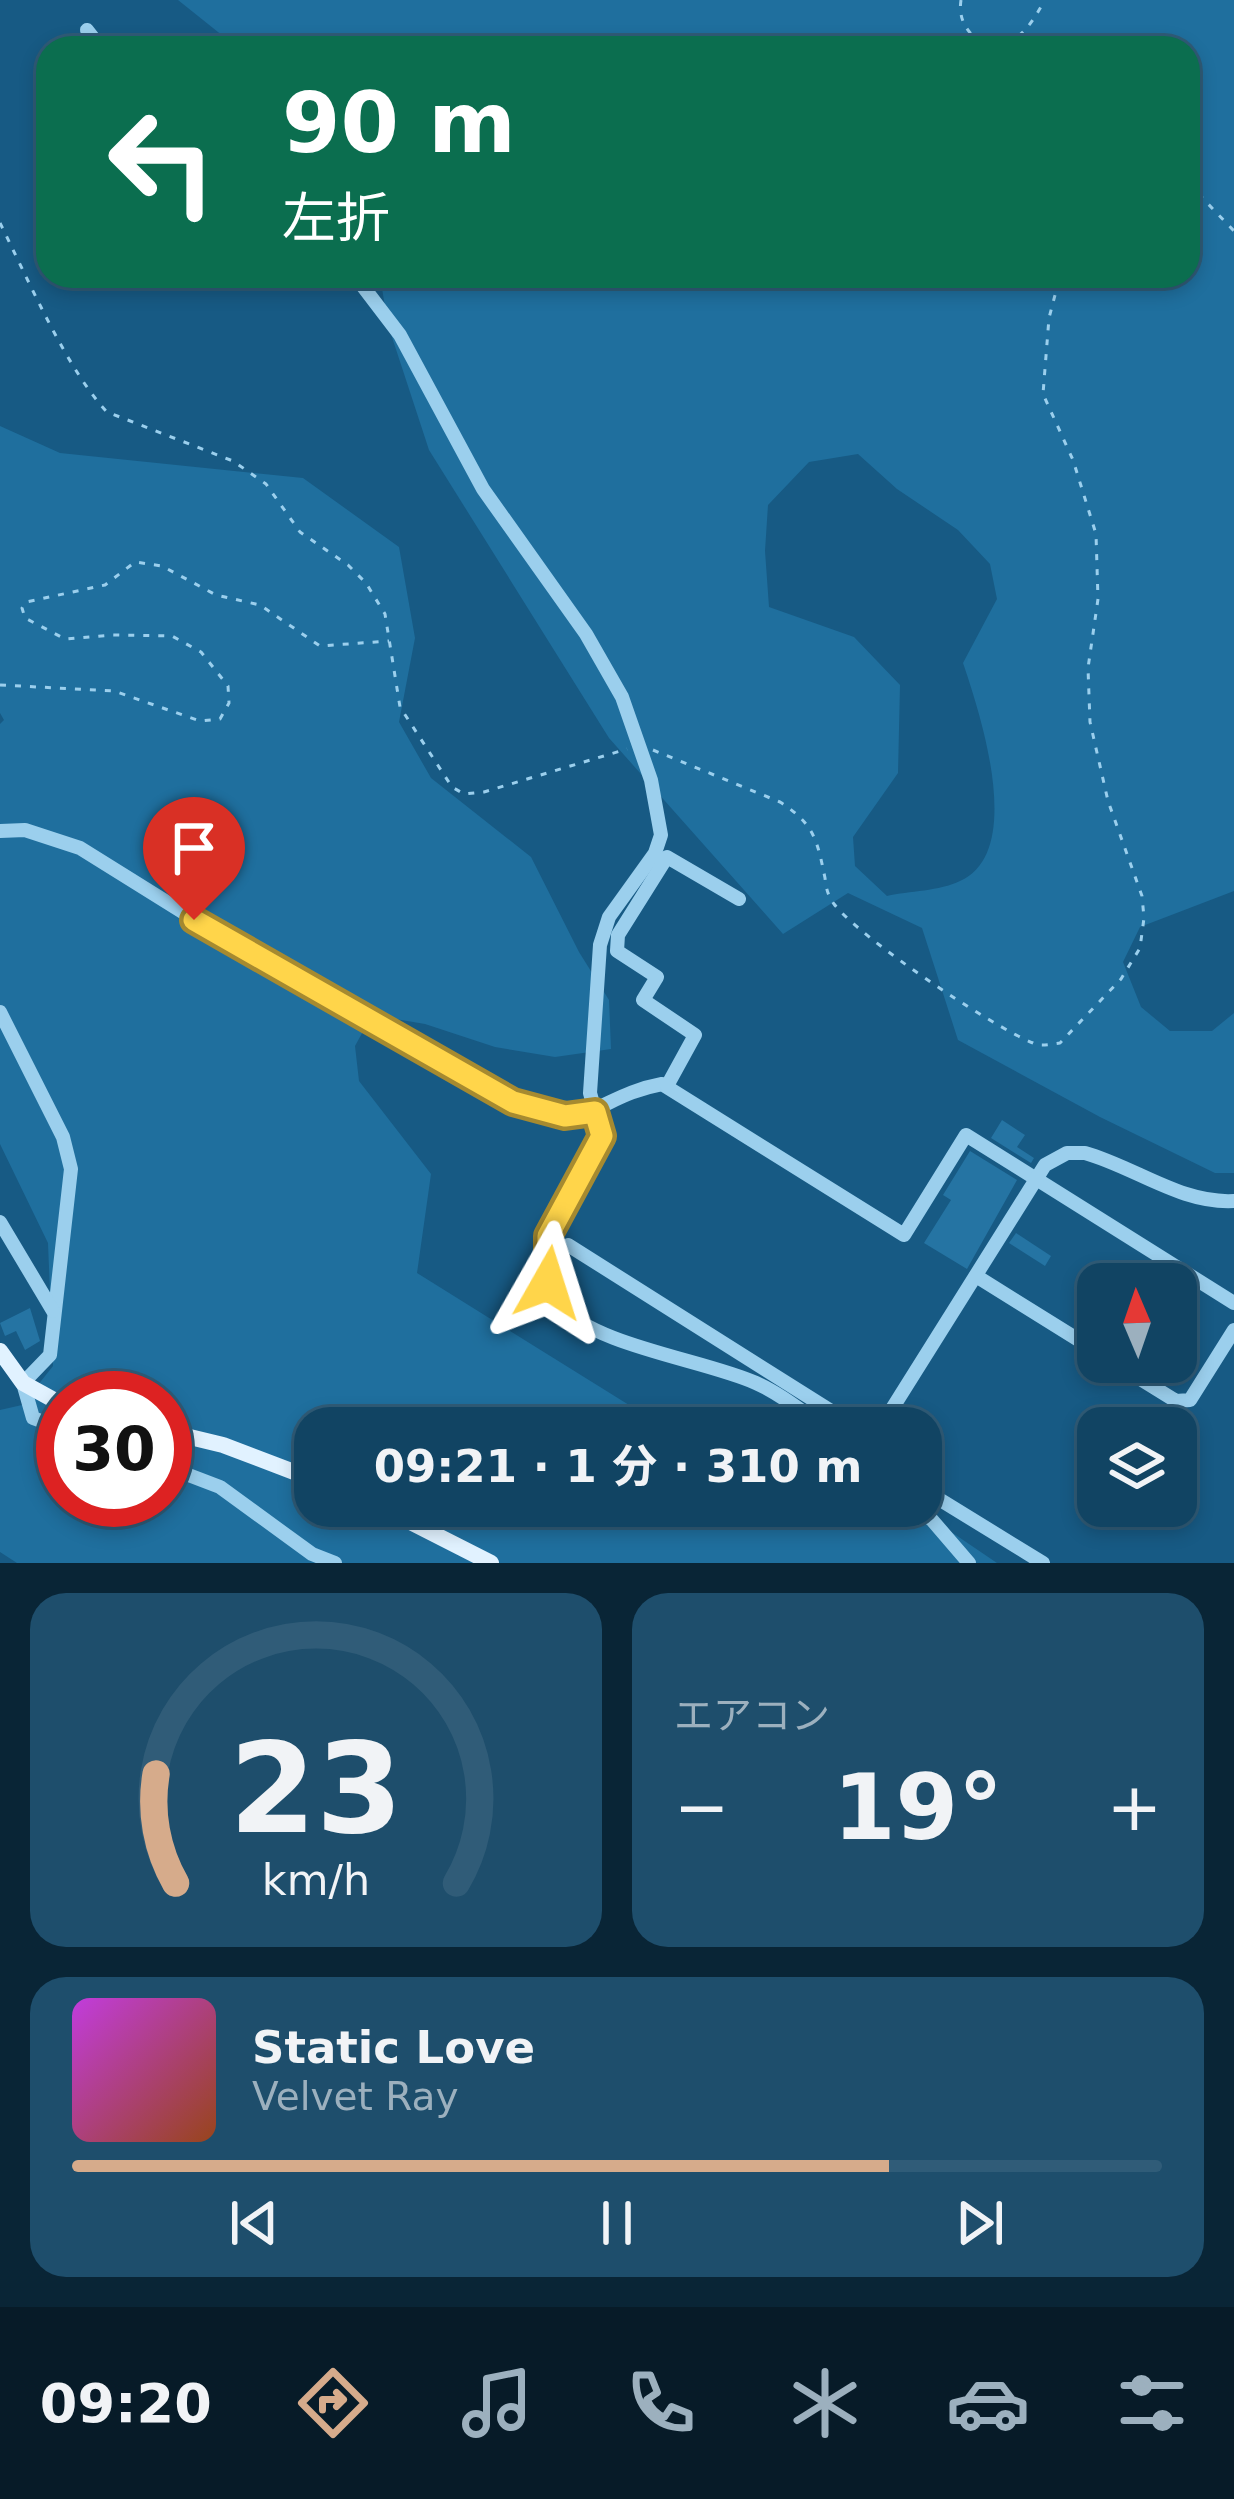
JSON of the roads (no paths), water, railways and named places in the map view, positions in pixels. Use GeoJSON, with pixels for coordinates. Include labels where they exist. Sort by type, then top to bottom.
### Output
{"type":"FeatureCollection","features":[{"type":"Feature","properties":{"kind":"main road"},"geometry":{"type":"LineString","coordinates":[[0,1352],[23,1383],[36,1390]]}},
{"type":"Feature","properties":{"kind":"main road"},"geometry":{"type":"LineString","coordinates":[[192,1438],[294,1472]]}},
{"type":"Feature","properties":{"kind":"main road"},"geometry":{"type":"LineString","coordinates":[[420,1527],[491,1563]]}},
{"type":"Feature","properties":{"kind":"street"},"geometry":{"type":"LineString","coordinates":[[87,30],[92,36]]}},
{"type":"Feature","properties":{"kind":"street"},"geometry":{"type":"LineString","coordinates":[[364,288],[400,334],[483,489],[586,634],[622,697],[640,745],[661,835],[655,853],[609,917],[600,945],[590,1093],[602,1136],[548,1236],[548,1283],[559,1305],[614,1337],[760,1384],[794,1407]]}},
{"type":"Feature","properties":{"kind":"street"},"geometry":{"type":"LineString","coordinates":[[0,831],[26,830],[80,848],[226,940],[513,1102],[565,1116],[595,1112],[649,1087],[667,1086],[904,1235],[966,1135],[1234,1303]]}},
{"type":"Feature","properties":{"kind":"street"},"geometry":{"type":"LineString","coordinates":[[667,1086],[695,1035],[643,1000],[657,976],[616,951],[618,935],[667,857],[739,899]]}},
{"type":"Feature","properties":{"kind":"street"},"geometry":{"type":"LineString","coordinates":[[0,1012],[63,1137],[71,1169],[50,1355],[23,1383],[36,1419]]}},
{"type":"Feature","properties":{"kind":"street"},"geometry":{"type":"LineString","coordinates":[[893,1407],[1036,1179],[1057,1158],[1085,1153],[1190,1196],[1234,1201]]}},
{"type":"Feature","properties":{"kind":"street"},"geometry":{"type":"LineString","coordinates":[[0,1222],[53,1311]]}},
{"type":"Feature","properties":{"kind":"street"},"geometry":{"type":"LineString","coordinates":[[568,1245],[825,1407]]}},
{"type":"Feature","properties":{"kind":"street"},"geometry":{"type":"LineString","coordinates":[[976,1276],[1077,1339]]}},
{"type":"Feature","properties":{"kind":"street"},"geometry":{"type":"LineString","coordinates":[[1147,1383],[1176,1401],[1190,1400],[1234,1330]]}},
{"type":"Feature","properties":{"kind":"street"},"geometry":{"type":"LineString","coordinates":[[192,1476],[220,1486],[312,1555],[335,1563]]}},
{"type":"Feature","properties":{"kind":"street"},"geometry":{"type":"LineString","coordinates":[[942,1501],[1043,1563]]}},
{"type":"Feature","properties":{"kind":"street"},"geometry":{"type":"LineString","coordinates":[[938,1527],[969,1563]]}}]}
